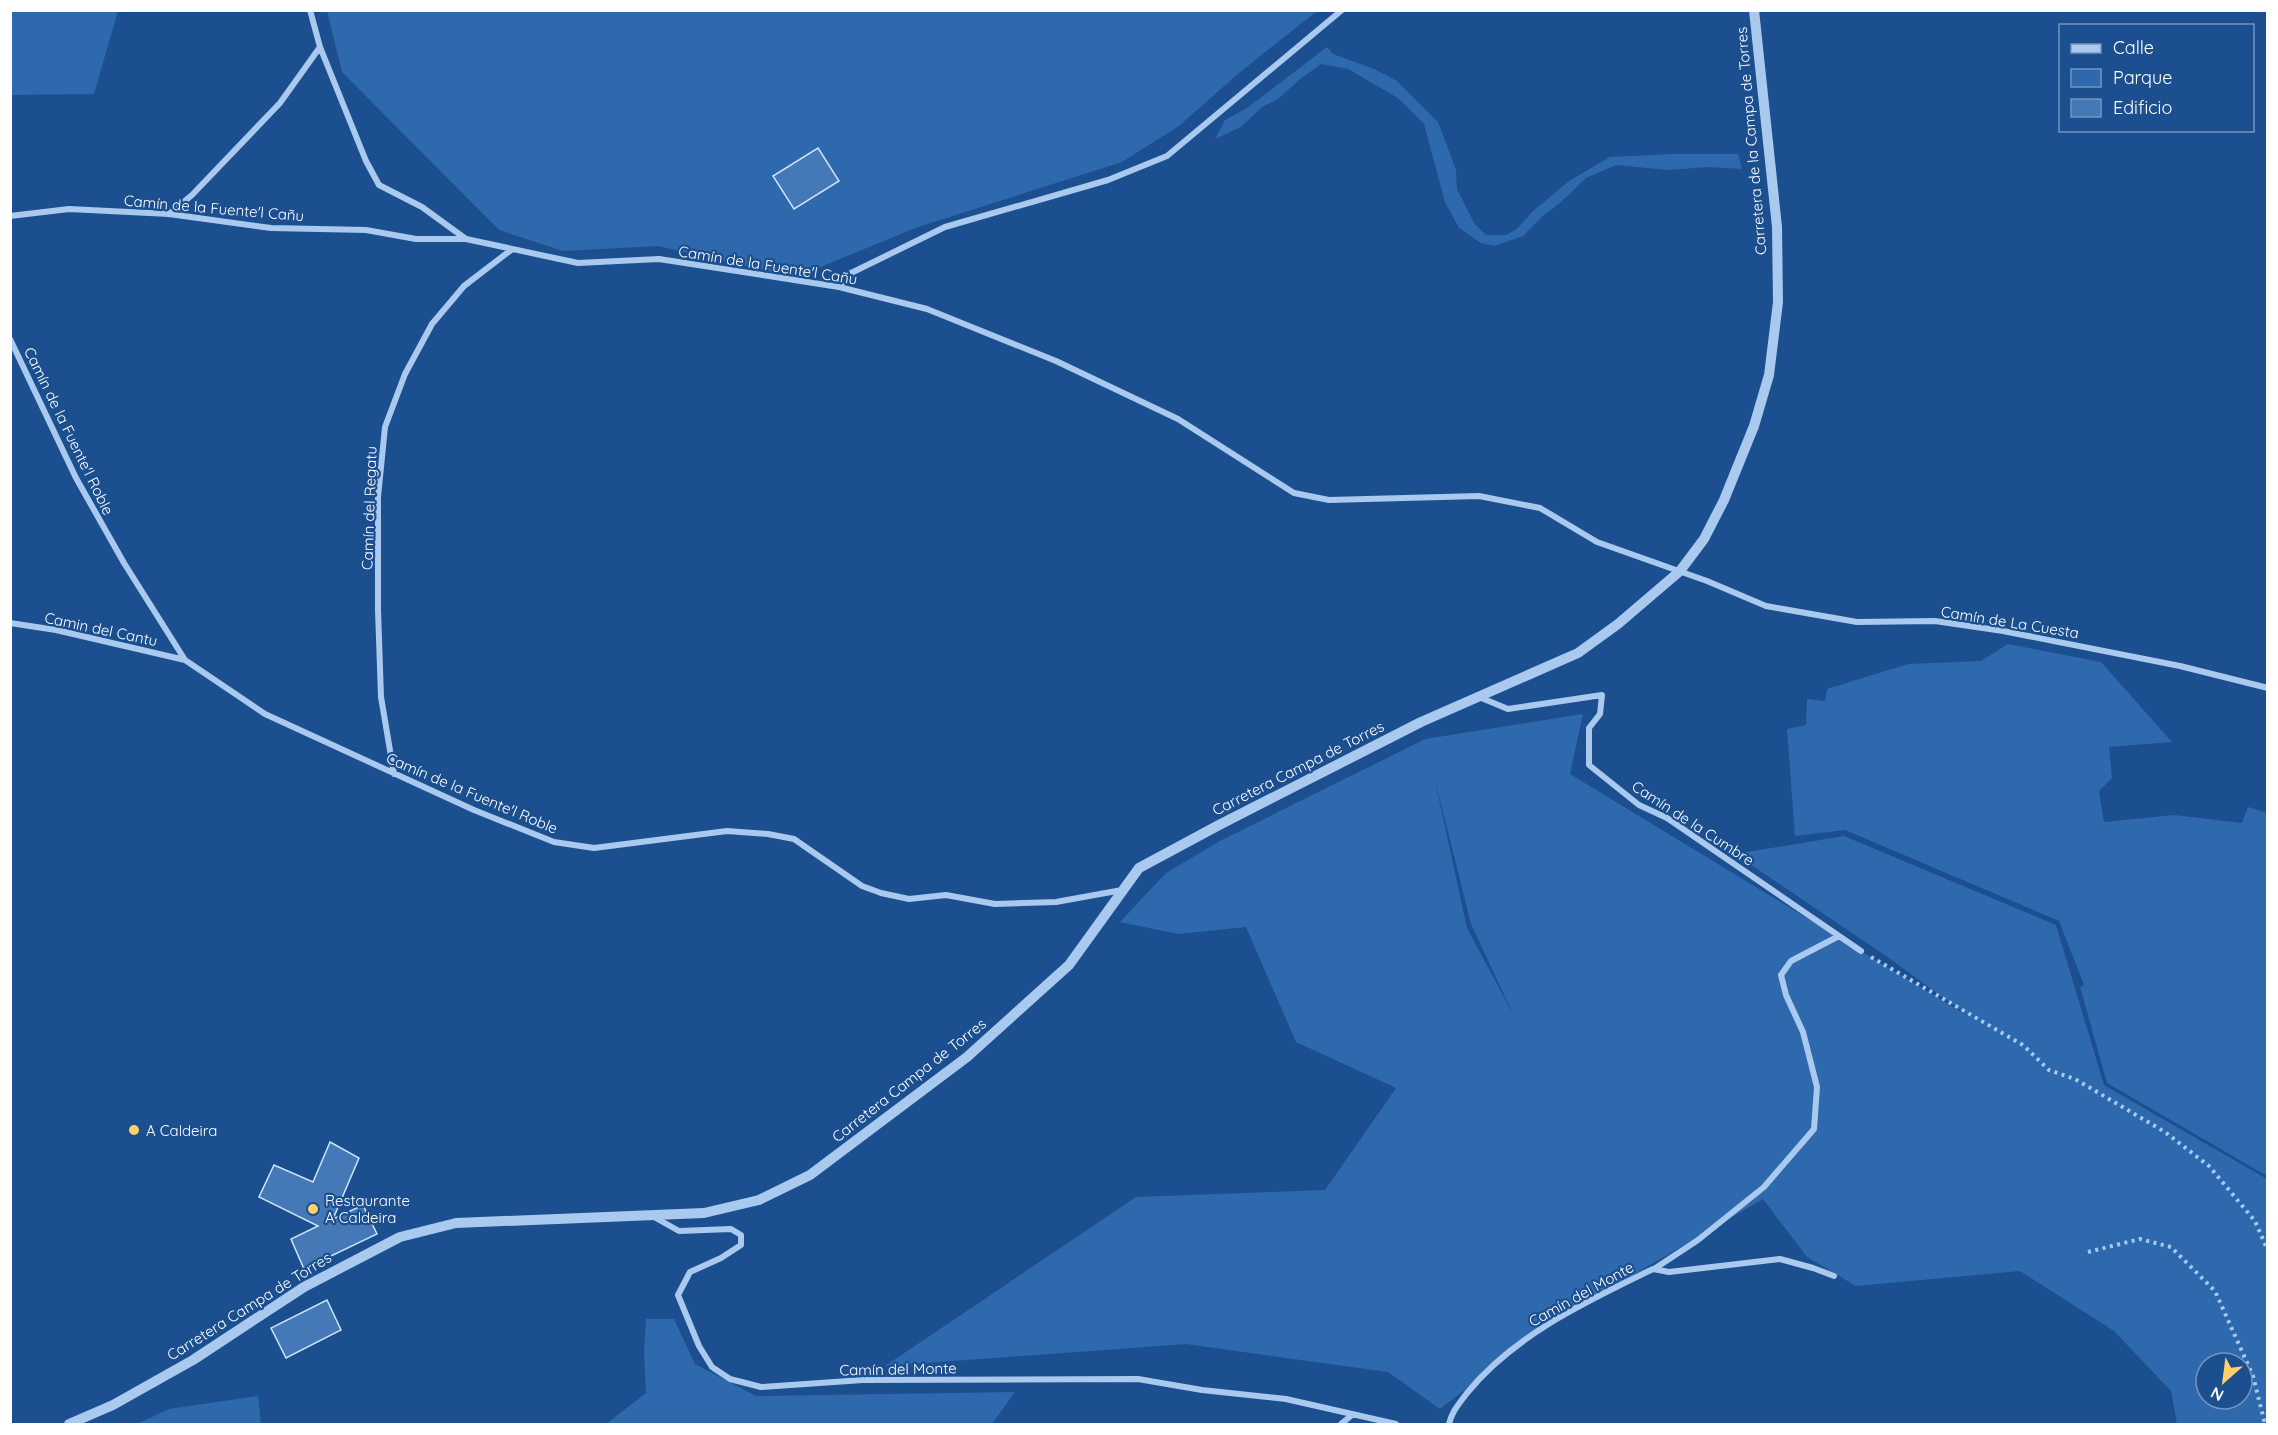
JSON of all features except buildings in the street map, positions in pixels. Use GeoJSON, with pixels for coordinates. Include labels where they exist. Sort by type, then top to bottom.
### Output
{"type":"FeatureCollection","features":[{"type":"Feature","properties":{"kind":"street"},"geometry":{"type":"LineString","coordinates":[[310,10],[320,47],[366,161],[379,185],[422,207],[466,240]]}},
{"type":"Feature","properties":{"kind":"street"},"geometry":{"type":"LineString","coordinates":[[839,287],[849,274],[945,227],[1108,180],[1167,156],[1342,10]]}},
{"type":"Feature","properties":{"kind":"street","name":"Carretera de la Campa de Torres"},"geometry":{"type":"LineString","coordinates":[[1680,571],[1704,539],[1724,500],[1754,426],[1769,375],[1778,302],[1777,227],[1754,10]]}},
{"type":"Feature","properties":{"kind":"street"},"geometry":{"type":"LineString","coordinates":[[169,214],[192,195],[280,103],[320,47]]}},
{"type":"Feature","properties":{"kind":"street","name":"Camín de la Fuente'l Cañu"},"geometry":{"type":"LineString","coordinates":[[10,216],[69,209],[169,214],[271,228],[366,230],[416,239],[466,240],[578,263],[659,259],[839,287],[927,309],[1056,361],[1178,419],[1294,493],[1329,500],[1479,496],[1540,508],[1597,542],[1680,571]]}},
{"type":"Feature","properties":{"kind":"street","name":"Camín del Regatu"},"geometry":{"type":"LineString","coordinates":[[394,774],[381,696],[378,610],[378,497],[385,427],[405,374],[432,324],[465,286],[511,250]]}},
{"type":"Feature","properties":{"kind":"street","name":"Camín de la Fuente'l Roble"},"geometry":{"type":"LineString","coordinates":[[10,339],[76,478],[130,573],[185,660],[265,714],[474,810],[554,842],[594,848],[727,831],[768,834],[794,839],[862,886],[880,893],[909,899],[946,895],[995,904],[1056,902],[1123,890]]}},
{"type":"Feature","properties":{"kind":"street","name":"Camín de La Cuesta"},"geometry":{"type":"LineString","coordinates":[[1680,571],[1766,606],[1857,622],[1935,621],[2003,631],[2180,666],[2268,688]]}},
{"type":"Feature","properties":{"kind":"street","name":"Carretera Campa de Torres"},"geometry":{"type":"LineString","coordinates":[[69,1425],[112,1405],[183,1366],[304,1287],[400,1237],[456,1223],[704,1213],[759,1200],[810,1175],[967,1057],[1070,965],[1139,868],[1421,722],[1578,653],[1618,624],[1680,571]]}},
{"type":"Feature","properties":{"kind":"street","name":"Camin del Cantu"},"geometry":{"type":"LineString","coordinates":[[10,623],[56,630],[185,660]]}},
{"type":"Feature","properties":{"kind":"street","name":"Camín de la Cumbre"},"geometry":{"type":"LineString","coordinates":[[1479,697],[1508,709],[1602,695],[1600,714],[1589,728],[1588,765],[1639,805],[1667,819],[1861,951]]}},
{"type":"Feature","properties":{"kind":"street"},"geometry":{"type":"LineString","coordinates":[[1653,1269],[1706,1234],[1764,1187],[1814,1129],[1817,1087],[1803,1032],[1786,995],[1781,975],[1791,961],[1839,936]]}},
{"type":"Feature","properties":{"kind":"street","name":"Camín del Monte"},"geometry":{"type":"LineString","coordinates":[[653,1216],[679,1231],[731,1229],[741,1235],[741,1245],[722,1258],[690,1272],[678,1295],[695,1338],[712,1367],[730,1379],[761,1388],[863,1380],[1138,1379],[1202,1390],[1286,1399],[1352,1415]]}},
{"type":"Feature","properties":{"kind":"street","name":"Camín del Monte"},"geometry":{"type":"LineString","coordinates":[[1449,1425],[1452,1413],[1478,1380],[1512,1348],[1557,1320],[1653,1269],[1669,1272],[1780,1259],[1834,1276]]}},
{"type":"Feature","properties":{"kind":"street"},"geometry":{"type":"LineString","coordinates":[[1341,1425],[1352,1415],[1396,1425]]}},
{"type":"Feature","properties":{"kind":"path"},"geometry":{"type":"LineString","coordinates":[[1861,951],[2023,1045],[2049,1070],[2075,1079],[2165,1132],[2209,1166],[2255,1221],[2268,1251]]}},
{"type":"Feature","properties":{"kind":"path"},"geometry":{"type":"LineString","coordinates":[[2088,1252],[2140,1239],[2171,1247],[2215,1291],[2253,1376],[2265,1425]]}},
{"type":"Feature","properties":{"kind":"green space"},"geometry":{"type":"Polygon","coordinates":[[[10,11],[118,11],[94,94],[11,95],[10,11]]]}},
{"type":"Feature","properties":{"kind":"green space"},"geometry":{"type":"Polygon","coordinates":[[[327,11],[1317,11],[1239,73],[1179,126],[1122,162],[918,227],[796,277],[658,246],[563,251],[499,230],[342,72],[327,11]]]}},
{"type":"Feature","properties":{"kind":"green space"},"geometry":{"type":"Polygon","coordinates":[[[1327,47],[1333,54],[1374,69],[1397,81],[1438,122],[1456,170],[1457,189],[1474,223],[1486,235],[1506,235],[1517,229],[1532,212],[1569,181],[1610,157],[1738,154],[1742,169],[1709,167],[1668,170],[1616,165],[1586,178],[1523,236],[1494,246],[1481,243],[1459,228],[1445,202],[1424,124],[1398,98],[1348,69],[1321,64],[1278,99],[1262,107],[1241,127],[1215,139],[1225,120],[1247,108],[1327,47]]]}},
{"type":"Feature","properties":{"kind":"green space"},"geometry":{"type":"Polygon","coordinates":[[[2008,644],[2101,662],[2172,742],[2109,747],[2112,778],[2099,791],[2104,822],[2174,815],[2242,823],[2248,807],[2267,813],[2267,1176],[2107,1083],[2080,987],[2084,985],[2059,921],[1845,830],[1795,836],[1787,729],[1806,725],[1807,699],[1825,701],[1827,689],[1908,664],[1981,661],[2008,644]]]}},
{"type":"Feature","properties":{"kind":"green space"},"geometry":{"type":"Polygon","coordinates":[[[1583,714],[1570,774],[1971,1018],[1889,958],[1735,854],[1844,836],[2056,925],[2104,1085],[2267,1179],[2267,1424],[2177,1424],[2171,1391],[2114,1331],[2020,1271],[1856,1286],[1807,1257],[1763,1199],[1556,1320],[1440,1409],[1388,1372],[1186,1344],[885,1366],[1136,1197],[1325,1190],[1396,1088],[1296,1042],[1246,927],[1178,934],[1120,922],[1166,873],[1220,841],[1425,739],[1583,714]],[[1434,776],[1467,928],[1514,1016],[1471,924],[1434,776]]]}},
{"type":"Feature","properties":{"kind":"green space"},"geometry":{"type":"Polygon","coordinates":[[[646,1319],[674,1319],[695,1364],[756,1396],[1015,1392],[992,1424],[606,1424],[646,1393],[644,1353],[646,1319]]]}},
{"type":"Feature","properties":{"kind":"green space"},"geometry":{"type":"Polygon","coordinates":[[[258,1396],[261,1424],[137,1424],[169,1409],[258,1396]]]}},
{"type":"Feature","properties":{"kind":"place","name":"A Caldeira"},"geometry":{"type":"Point","coordinates":[134,1130]}},
{"type":"Feature","properties":{"kind":"place","name":"Restaurante A Caldeira"},"geometry":{"type":"Point","coordinates":[313,1209]}}]}
